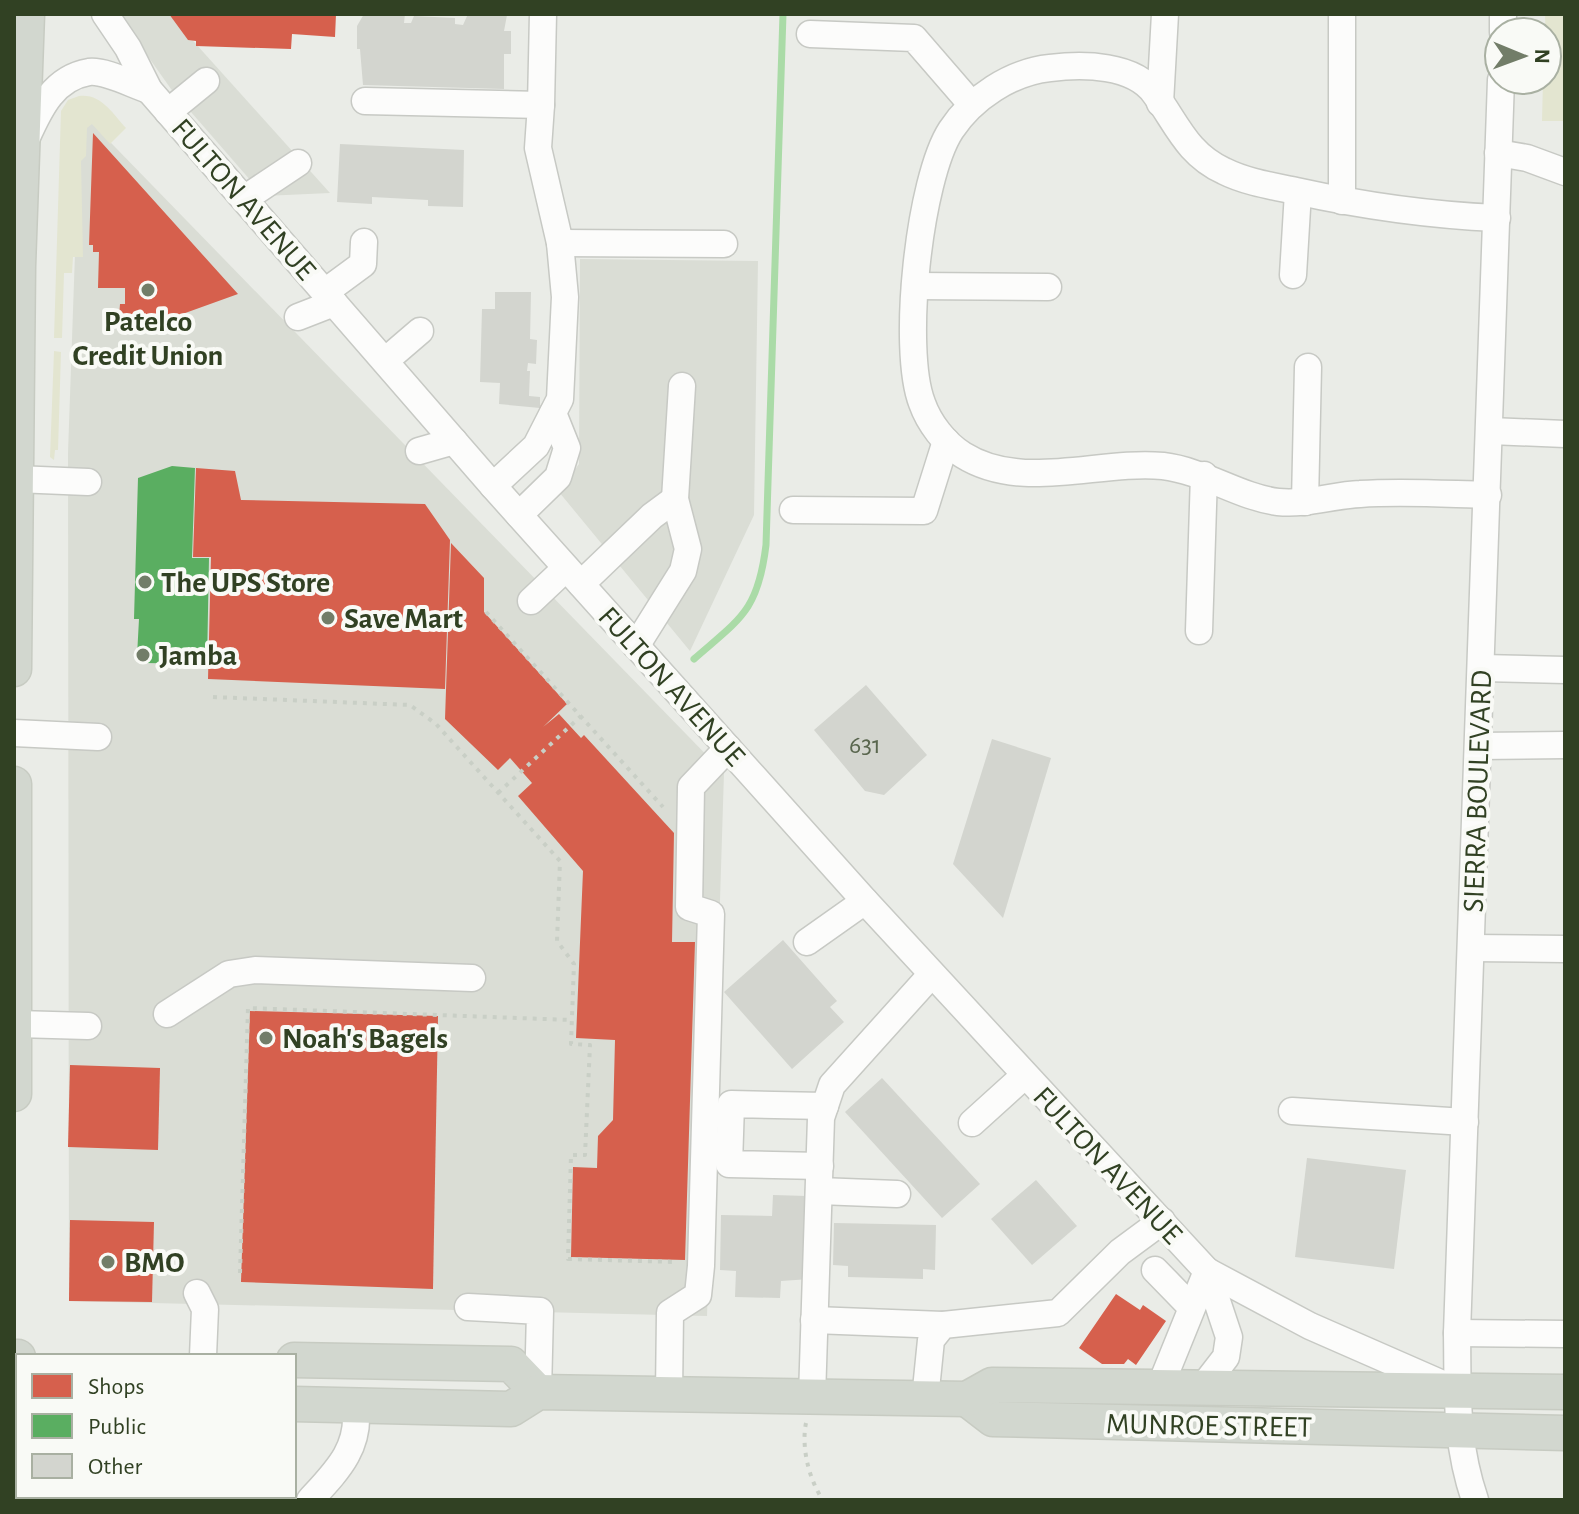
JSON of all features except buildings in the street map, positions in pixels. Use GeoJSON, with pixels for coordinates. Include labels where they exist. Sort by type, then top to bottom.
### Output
{"type":"FeatureCollection","features":[{"type":"Feature","properties":{"kind":"main road"},"geometry":{"type":"LineString","coordinates":[[14,669],[16,264],[27,14]]}},
{"type":"Feature","properties":{"kind":"main road"},"geometry":{"type":"LineString","coordinates":[[14,784],[14,1094]]}},
{"type":"Feature","properties":{"kind":"main road"},"geometry":{"type":"LineString","coordinates":[[296,1360],[511,1364],[538,1392]]}},
{"type":"Feature","properties":{"kind":"main road","name":"MUNROE STREET"},"geometry":{"type":"LineString","coordinates":[[296,1404],[511,1409],[538,1392],[967,1399],[992,1385],[1458,1390]]}},
{"type":"Feature","properties":{"kind":"main road","name":"FULTON AVENUE"},"geometry":{"type":"LineString","coordinates":[[1458,1390],[1565,1392]]}},
{"type":"Feature","properties":{"kind":"main road","name":"MUNROE STREET"},"geometry":{"type":"LineString","coordinates":[[967,1399],[993,1419],[1458,1430]]}},
{"type":"Feature","properties":{"kind":"main road"},"geometry":{"type":"LineString","coordinates":[[1458,1430],[1565,1433]]}},
{"type":"Feature","properties":{"kind":"street","name":"FULTON AVENUE"},"geometry":{"type":"LineString","coordinates":[[105,14],[128,48],[149,90],[493,486],[931,975],[1207,1271],[1310,1326],[1458,1390]]}},
{"type":"Feature","properties":{"kind":"street"},"geometry":{"type":"LineString","coordinates":[[493,486],[536,446],[560,399],[564,351],[560,243],[538,148],[543,14]]}},
{"type":"Feature","properties":{"kind":"street"},"geometry":{"type":"LineString","coordinates":[[1160,103],[1165,14]]}},
{"type":"Feature","properties":{"kind":"street"},"geometry":{"type":"LineString","coordinates":[[1342,14],[1342,201]]}},
{"type":"Feature","properties":{"kind":"street"},"geometry":{"type":"LineString","coordinates":[[810,34],[914,38],[972,105]]}},
{"type":"Feature","properties":{"kind":"street"},"geometry":{"type":"LineString","coordinates":[[1488,495],[1355,494],[1305,502],[1259,497],[1204,475],[1165,466],[1014,473],[963,456],[946,441],[920,401],[915,374],[915,286],[923,213],[936,159],[951,129],[972,105],[997,86],[1046,68],[1081,66],[1129,74],[1144,82],[1182,139],[1201,158],[1248,180],[1342,201],[1435,215],[1497,218]]}},
{"type":"Feature","properties":{"kind":"street","name":"FULTON AVENUE"},"geometry":{"type":"LineString","coordinates":[[23,148],[43,101],[65,82],[91,72],[149,90]]}},
{"type":"Feature","properties":{"kind":"street"},"geometry":{"type":"LineString","coordinates":[[168,112],[206,81]]}},
{"type":"Feature","properties":{"kind":"street","name":"SIERRA BOULEVARD"},"geometry":{"type":"LineString","coordinates":[[1475,1500],[1461,1460],[1457,1333],[1500,96]]}},
{"type":"Feature","properties":{"kind":"street"},"geometry":{"type":"LineString","coordinates":[[365,101],[541,105]]}},
{"type":"Feature","properties":{"kind":"street"},"geometry":{"type":"LineString","coordinates":[[1498,153],[1527,158],[1565,172]]}},
{"type":"Feature","properties":{"kind":"street"},"geometry":{"type":"LineString","coordinates":[[244,199],[298,163]]}},
{"type":"Feature","properties":{"kind":"street"},"geometry":{"type":"LineString","coordinates":[[1293,275],[1298,192]]}},
{"type":"Feature","properties":{"kind":"street"},"geometry":{"type":"LineString","coordinates":[[298,317],[330,298],[363,264],[364,242]]}},
{"type":"Feature","properties":{"kind":"street"},"geometry":{"type":"LineString","coordinates":[[560,243],[724,244]]}},
{"type":"Feature","properties":{"kind":"street"},"geometry":{"type":"LineString","coordinates":[[915,286],[1048,287]]}},
{"type":"Feature","properties":{"kind":"street"},"geometry":{"type":"LineString","coordinates":[[385,361],[420,331]]}},
{"type":"Feature","properties":{"kind":"street"},"geometry":{"type":"LineString","coordinates":[[1305,502],[1308,367]]}},
{"type":"Feature","properties":{"kind":"street"},"geometry":{"type":"LineString","coordinates":[[636,646],[683,571],[688,549],[675,499],[682,386]]}},
{"type":"Feature","properties":{"kind":"street"},"geometry":{"type":"LineString","coordinates":[[519,515],[558,477],[567,448],[553,413]]}},
{"type":"Feature","properties":{"kind":"street"},"geometry":{"type":"LineString","coordinates":[[1490,431],[1565,434]]}},
{"type":"Feature","properties":{"kind":"street"},"geometry":{"type":"LineString","coordinates":[[419,451],[454,441]]}},
{"type":"Feature","properties":{"kind":"street"},"geometry":{"type":"LineString","coordinates":[[793,510],[924,511],[946,441]]}},
{"type":"Feature","properties":{"kind":"street"},"geometry":{"type":"LineString","coordinates":[[1199,631],[1204,475]]}},
{"type":"Feature","properties":{"kind":"street"},"geometry":{"type":"LineString","coordinates":[[16,479],[88,482]]}},
{"type":"Feature","properties":{"kind":"street"},"geometry":{"type":"LineString","coordinates":[[531,601],[574,576],[675,499]]}},
{"type":"Feature","properties":{"kind":"street"},"geometry":{"type":"LineString","coordinates":[[1482,668],[1565,670]]}},
{"type":"Feature","properties":{"kind":"street"},"geometry":{"type":"LineString","coordinates":[[14,733],[98,737]]}},
{"type":"Feature","properties":{"kind":"street"},"geometry":{"type":"LineString","coordinates":[[1479,746],[1565,745]]}},
{"type":"Feature","properties":{"kind":"street"},"geometry":{"type":"LineString","coordinates":[[669,1394],[670,1313],[698,1295],[701,1266],[711,914],[689,907],[691,787],[728,748]]}},
{"type":"Feature","properties":{"kind":"street"},"geometry":{"type":"LineString","coordinates":[[807,942],[865,901]]}},
{"type":"Feature","properties":{"kind":"street"},"geometry":{"type":"LineString","coordinates":[[1471,948],[1565,949]]}},
{"type":"Feature","properties":{"kind":"street"},"geometry":{"type":"LineString","coordinates":[[167,1014],[229,974],[255,970],[472,978]]}},
{"type":"Feature","properties":{"kind":"street"},"geometry":{"type":"LineString","coordinates":[[812,1397],[821,1118],[832,1085],[931,975]]}},
{"type":"Feature","properties":{"kind":"street"},"geometry":{"type":"LineString","coordinates":[[15,1020],[88,1026]]}},
{"type":"Feature","properties":{"kind":"street"},"geometry":{"type":"LineString","coordinates":[[972,1123],[1024,1076]]}},
{"type":"Feature","properties":{"kind":"street"},"geometry":{"type":"LineString","coordinates":[[825,1106],[731,1104],[729,1164],[897,1194]]}},
{"type":"Feature","properties":{"kind":"street"},"geometry":{"type":"LineString","coordinates":[[1292,1111],[1465,1122]]}},
{"type":"Feature","properties":{"kind":"street"},"geometry":{"type":"LineString","coordinates":[[814,1320],[943,1325],[1058,1313],[1120,1252],[1162,1221]]}},
{"type":"Feature","properties":{"kind":"street"},"geometry":{"type":"LineString","coordinates":[[1155,1270],[1191,1307]]}},
{"type":"Feature","properties":{"kind":"street","name":"FULTON AVENUE"},"geometry":{"type":"LineString","coordinates":[[1202,1388],[1226,1357],[1229,1337],[1207,1271]]}},
{"type":"Feature","properties":{"kind":"street"},"geometry":{"type":"LineString","coordinates":[[1160,1387],[1207,1271]]}},
{"type":"Feature","properties":{"kind":"street"},"geometry":{"type":"LineString","coordinates":[[197,1293],[205,1309],[203,1354]]}},
{"type":"Feature","properties":{"kind":"street"},"geometry":{"type":"LineString","coordinates":[[468,1307],[540,1311],[538,1392]]}},
{"type":"Feature","properties":{"kind":"street"},"geometry":{"type":"LineString","coordinates":[[925,1399],[931,1340],[943,1325]]}},
{"type":"Feature","properties":{"kind":"street"},"geometry":{"type":"LineString","coordinates":[[1457,1333],[1565,1334]]}},
{"type":"Feature","properties":{"kind":"street"},"geometry":{"type":"LineString","coordinates":[[310,1500],[344,1463],[352,1448],[357,1420],[355,1405]]}},
{"type":"Feature","properties":{"kind":"path"},"geometry":{"type":"LineString","coordinates":[[486,612],[663,807]]}},
{"type":"Feature","properties":{"kind":"path"},"geometry":{"type":"LineString","coordinates":[[213,697],[410,705],[436,724],[560,861],[557,941],[574,964],[571,1044],[590,1045],[585,1155],[571,1155],[568,1259],[676,1262]]}},
{"type":"Feature","properties":{"kind":"path"},"geometry":{"type":"LineString","coordinates":[[498,793],[581,716]]}},
{"type":"Feature","properties":{"kind":"path"},"geometry":{"type":"LineString","coordinates":[[240,1273],[248,1008],[572,1020]]}},
{"type":"Feature","properties":{"kind":"path"},"geometry":{"type":"LineString","coordinates":[[812,1397],[804,1433],[813,1485],[823,1500]]}},
{"type":"Feature","properties":{"kind":"shaded area"},"geometry":{"type":"Polygon","coordinates":[[[118,14],[169,14],[330,193],[264,196],[171,89],[118,14]]]}},
{"type":"Feature","properties":{"kind":"shaded area"},"geometry":{"type":"Polygon","coordinates":[[[80,111],[724,773],[707,1316],[69,1301],[68,453],[80,111]]]}},
{"type":"Feature","properties":{"kind":"shaded area"},"geometry":{"type":"Polygon","coordinates":[[[580,259],[758,261],[754,515],[690,651],[559,492],[579,464],[580,259]]]}},
{"type":"Feature","properties":{"kind":"green space"},"geometry":{"type":"Polygon","coordinates":[[[1565,14],[1565,121],[1542,121],[1543,96],[1563,96],[1563,16],[1545,16],[1565,14]]]}},
{"type":"Feature","properties":{"kind":"green space"},"geometry":{"type":"Polygon","coordinates":[[[79,96],[100,101],[126,128],[110,144],[92,124],[87,128],[86,156],[81,161],[83,257],[73,257],[72,273],[64,273],[62,338],[54,338],[61,111],[68,100],[79,96]]]}},
{"type":"Feature","properties":{"kind":"green space"},"geometry":{"type":"Polygon","coordinates":[[[54,351],[61,352],[58,450],[55,450],[54,460],[50,457],[54,351]]]}},
{"type":"Feature","properties":{"kind":"waterway"},"geometry":{"type":"LineString","coordinates":[[694,659],[745,611],[763,567],[783,14]]}},
{"type":"Feature","properties":{"kind":"place","name":"Patelco Credit Union"},"geometry":{"type":"Point","coordinates":[148,290]}},
{"type":"Feature","properties":{"kind":"place","name":"The UPS Store"},"geometry":{"type":"Point","coordinates":[145,582]}},
{"type":"Feature","properties":{"kind":"place","name":"Save Mart"},"geometry":{"type":"Point","coordinates":[328,618]}},
{"type":"Feature","properties":{"kind":"place","name":"Jamba"},"geometry":{"type":"Point","coordinates":[143,655]}},
{"type":"Feature","properties":{"kind":"place","name":"Noah's Bagels"},"geometry":{"type":"Point","coordinates":[266,1038]}},
{"type":"Feature","properties":{"kind":"place","name":"BMO"},"geometry":{"type":"Point","coordinates":[108,1262]}}]}
